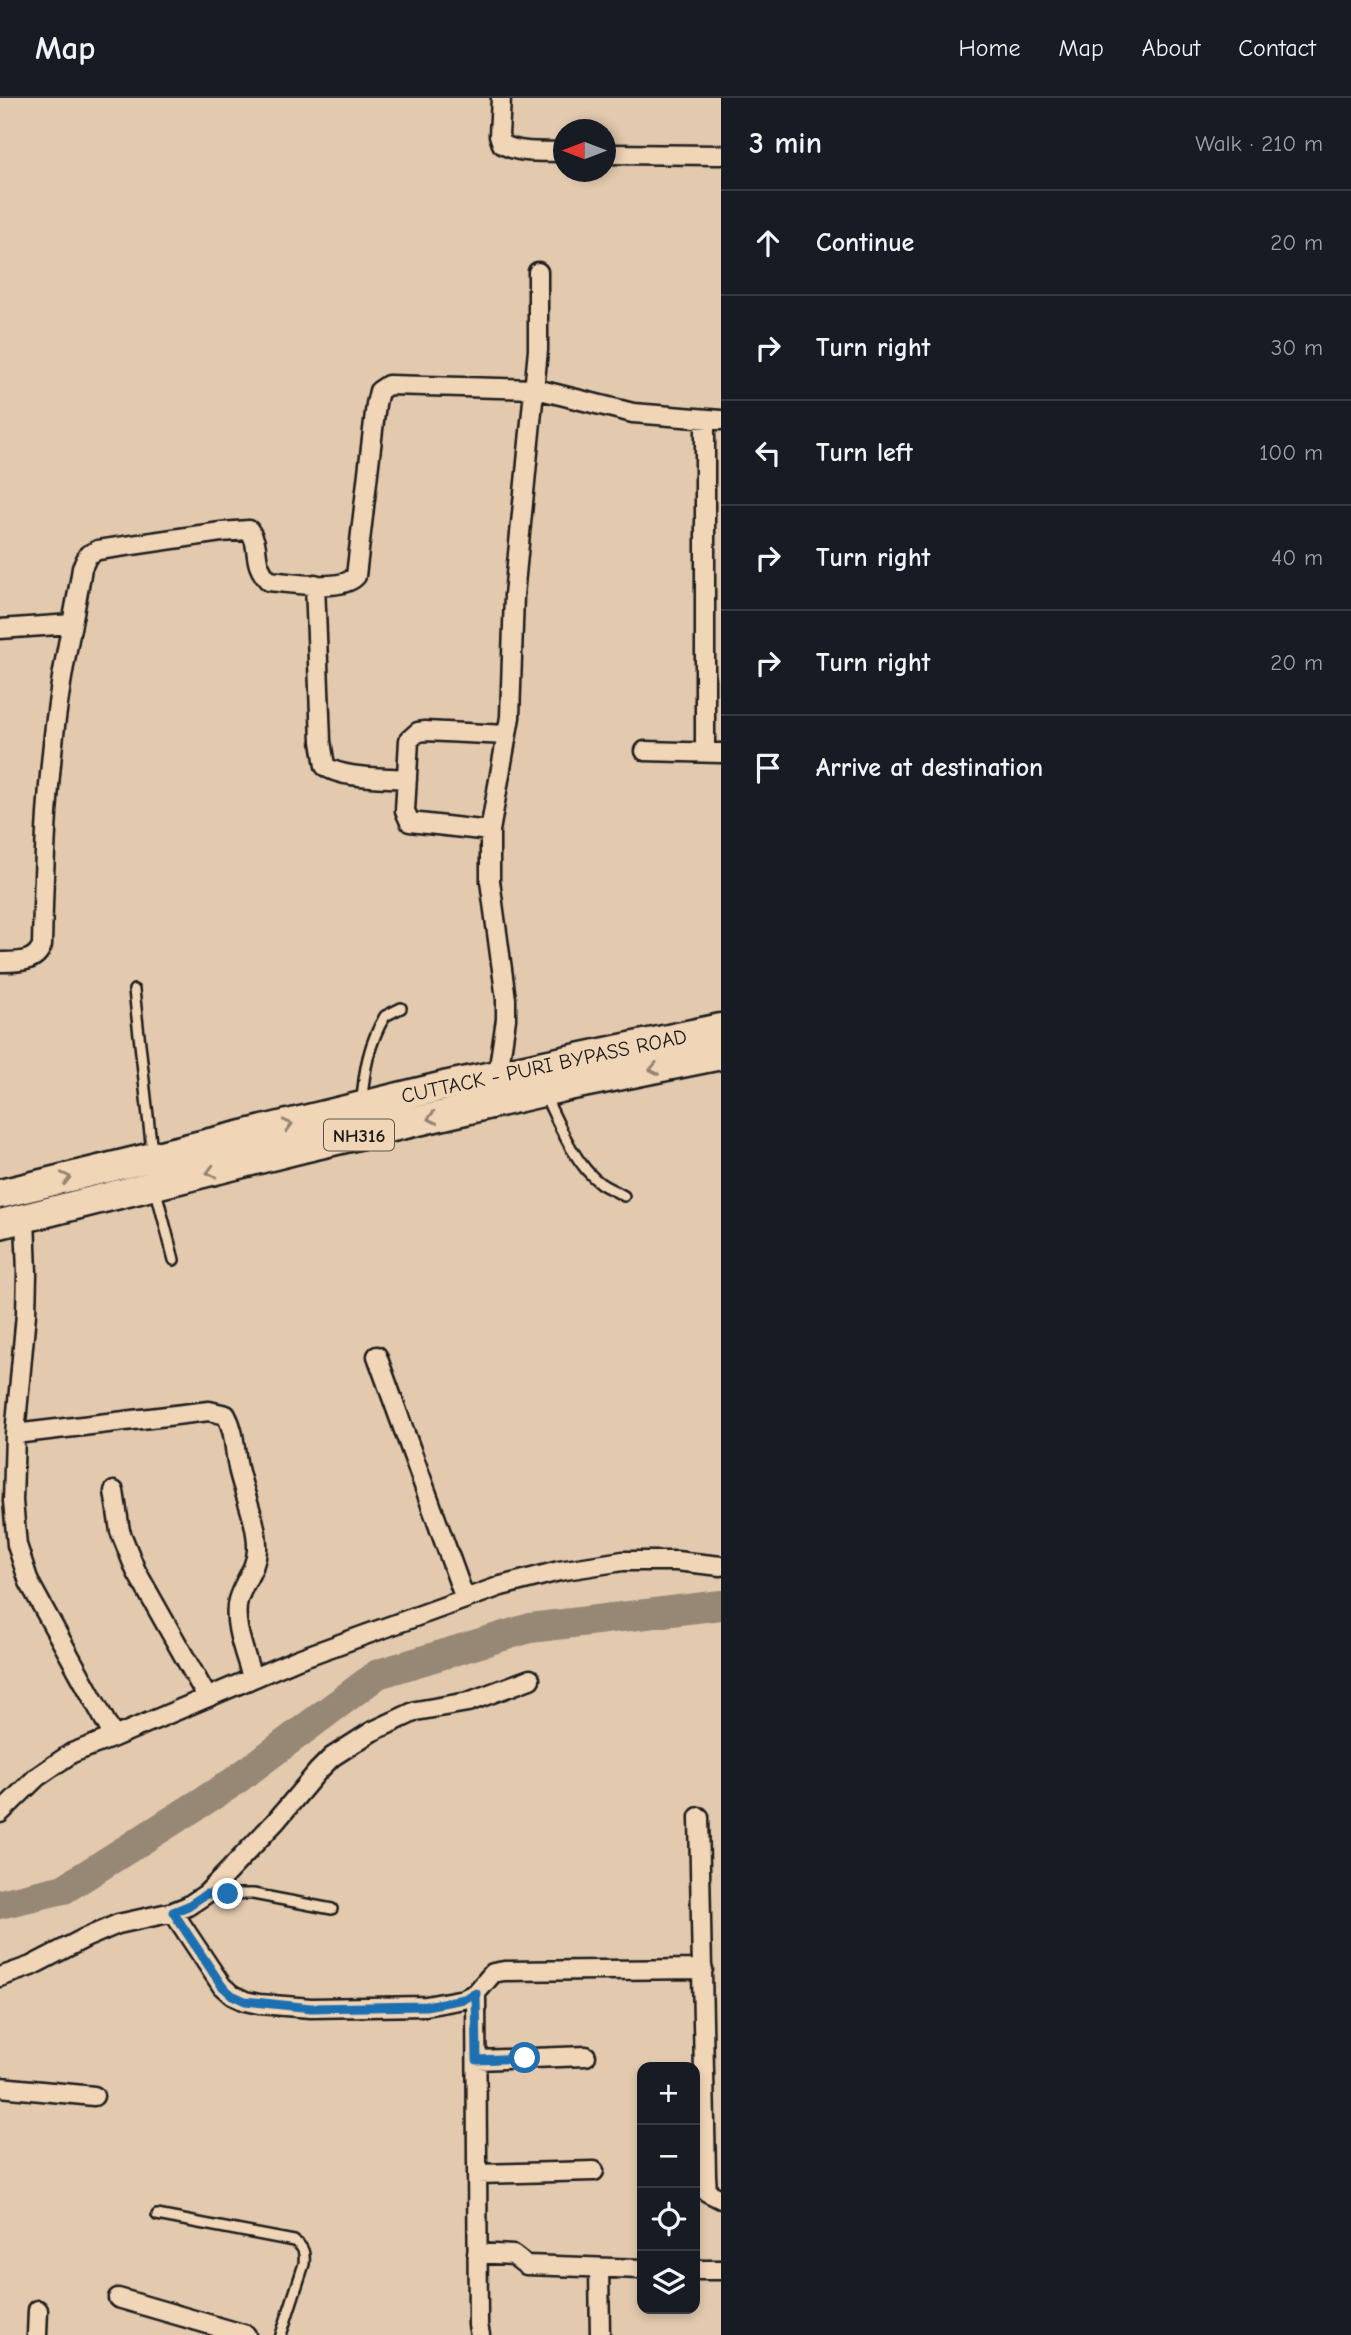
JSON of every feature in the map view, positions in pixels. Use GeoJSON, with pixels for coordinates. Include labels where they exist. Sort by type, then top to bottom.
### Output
{"type":"FeatureCollection","features":[{"type":"Feature","properties":{"kind":"highway","name":"CUTTACK - PURI BYPASS ROAD"},"geometry":{"type":"LineString","coordinates":[[0,1194],[498,1074],[721,1028]]}},
{"type":"Feature","properties":{"kind":"highway","name":"CUTTACK - PURI BYPASS ROAD"},"geometry":{"type":"LineString","coordinates":[[12,1221],[543,1092],[721,1055]]}},
{"type":"Feature","properties":{"kind":"street"},"geometry":{"type":"LineString","coordinates":[[501,98],[499,135],[502,144],[509,148],[553,151]]}},
{"type":"Feature","properties":{"kind":"street"},"geometry":{"type":"LineString","coordinates":[[616,154],[721,155]]}},
{"type":"Feature","properties":{"kind":"street"},"geometry":{"type":"LineString","coordinates":[[498,1074],[506,1019],[506,999],[490,881],[490,831],[510,718],[513,605],[536,389],[538,272]]}},
{"type":"Feature","properties":{"kind":"street"},"geometry":{"type":"LineString","coordinates":[[0,962],[32,958],[39,954],[43,946],[43,888],[52,753],[61,684],[82,568],[88,555],[98,550],[221,531],[249,530],[255,538],[255,556],[259,571],[269,580],[338,585],[350,583],[356,576],[374,417],[379,391],[388,385],[536,389],[633,413],[713,420],[713,752],[645,751]]}},
{"type":"Feature","properties":{"kind":"street"},"geometry":{"type":"LineString","coordinates":[[315,584],[321,741],[325,766],[332,771],[407,779]]}},
{"type":"Feature","properties":{"kind":"street"},"geometry":{"type":"LineString","coordinates":[[0,629],[72,624]]}},
{"type":"Feature","properties":{"kind":"street"},"geometry":{"type":"LineString","coordinates":[[490,831],[410,821],[405,811],[409,740],[418,732],[507,736]]}},
{"type":"Feature","properties":{"kind":"street"},"geometry":{"type":"LineString","coordinates":[[12,1221],[27,1273],[15,1434],[13,1501],[16,1534],[29,1582],[114,1737]]}},
{"type":"Feature","properties":{"kind":"street"},"geometry":{"type":"LineString","coordinates":[[377,1356],[465,1599]]}},
{"type":"Feature","properties":{"kind":"street"},"geometry":{"type":"LineString","coordinates":[[15,1434],[209,1411],[226,1415],[231,1424],[238,1469],[255,1532],[257,1550],[253,1569],[238,1599],[237,1612],[252,1678]]}},
{"type":"Feature","properties":{"kind":"street"},"geometry":{"type":"LineString","coordinates":[[114,1491],[120,1531],[136,1571],[207,1697]]}},
{"type":"Feature","properties":{"kind":"street"},"geometry":{"type":"LineString","coordinates":[[0,1813],[37,1777],[72,1753],[298,1659],[501,1586],[559,1571],[623,1561],[676,1561],[721,1566]]}},
{"type":"Feature","properties":{"kind":"street"},"geometry":{"type":"LineString","coordinates":[[0,1977],[31,1966],[118,1924],[188,1906],[206,1894],[276,1821],[318,1771],[349,1745],[370,1732],[416,1711],[468,1702],[530,1679]]}},
{"type":"Feature","properties":{"kind":"street"},"geometry":{"type":"LineString","coordinates":[[699,1817],[708,2194]]}},
{"type":"Feature","properties":{"kind":"street"},"geometry":{"type":"LineString","coordinates":[[173,1912],[222,1986],[245,2001],[311,2008],[426,2006],[464,1999],[476,1993],[493,1973],[504,1971],[703,1969]]}},
{"type":"Feature","properties":{"kind":"street"},"geometry":{"type":"LineString","coordinates":[[476,1993],[480,2335]]}},
{"type":"Feature","properties":{"kind":"street"},"geometry":{"type":"LineString","coordinates":[[477,2060],[586,2056]]}},
{"type":"Feature","properties":{"kind":"street"},"geometry":{"type":"LineString","coordinates":[[0,2087],[94,2096]]}},
{"type":"Feature","properties":{"kind":"street"},"geometry":{"type":"LineString","coordinates":[[477,2174],[594,2171]]}},
{"type":"Feature","properties":{"kind":"street"},"geometry":{"type":"LineString","coordinates":[[477,2253],[513,2255],[526,2265],[637,2269]]}},
{"type":"Feature","properties":{"kind":"street"},"geometry":{"type":"LineString","coordinates":[[599,2269],[600,2335]]}},
{"type":"Feature","properties":{"kind":"street"},"geometry":{"type":"LineString","coordinates":[[700,2270],[721,2270]]}},
{"type":"Feature","properties":{"kind":"street"},"geometry":{"type":"LineString","coordinates":[[118,2298],[246,2335]]}},
{"type":"Feature","properties":{"kind":"street"},"geometry":{"type":"LineString","coordinates":[[37,2335],[38,2310]]}},
{"type":"Feature","properties":{"kind":"lane"},"geometry":{"type":"LineString","coordinates":[[134,990],[152,1157]]}},
{"type":"Feature","properties":{"kind":"lane"},"geometry":{"type":"LineString","coordinates":[[362,1106],[364,1072],[370,1045],[384,1016],[401,1008]]}},
{"type":"Feature","properties":{"kind":"lane"},"geometry":{"type":"LineString","coordinates":[[543,1092],[584,1167],[598,1182],[624,1196]]}},
{"type":"Feature","properties":{"kind":"lane"},"geometry":{"type":"LineString","coordinates":[[155,1186],[174,1260]]}},
{"type":"Feature","properties":{"kind":"lane"},"geometry":{"type":"LineString","coordinates":[[206,1894],[253,1894],[332,1909]]}},
{"type":"Feature","properties":{"kind":"lane"},"geometry":{"type":"LineString","coordinates":[[157,2215],[300,2244],[305,2252],[304,2264],[281,2335]]}},
{"type":"Feature","properties":{"kind":"waterway"},"geometry":{"type":"LineString","coordinates":[[0,1904],[64,1889],[232,1783],[378,1674],[530,1628],[721,1605]]}},
{"type":"Feature","properties":{"kind":"route"},"geometry":{"type":"LineString","coordinates":[[228,1894],[206,1894],[173,1912],[222,1986],[232,1995],[259,2004],[345,2008],[426,2006],[464,1999],[476,1993],[477,2060],[525,2058]]}}]}
